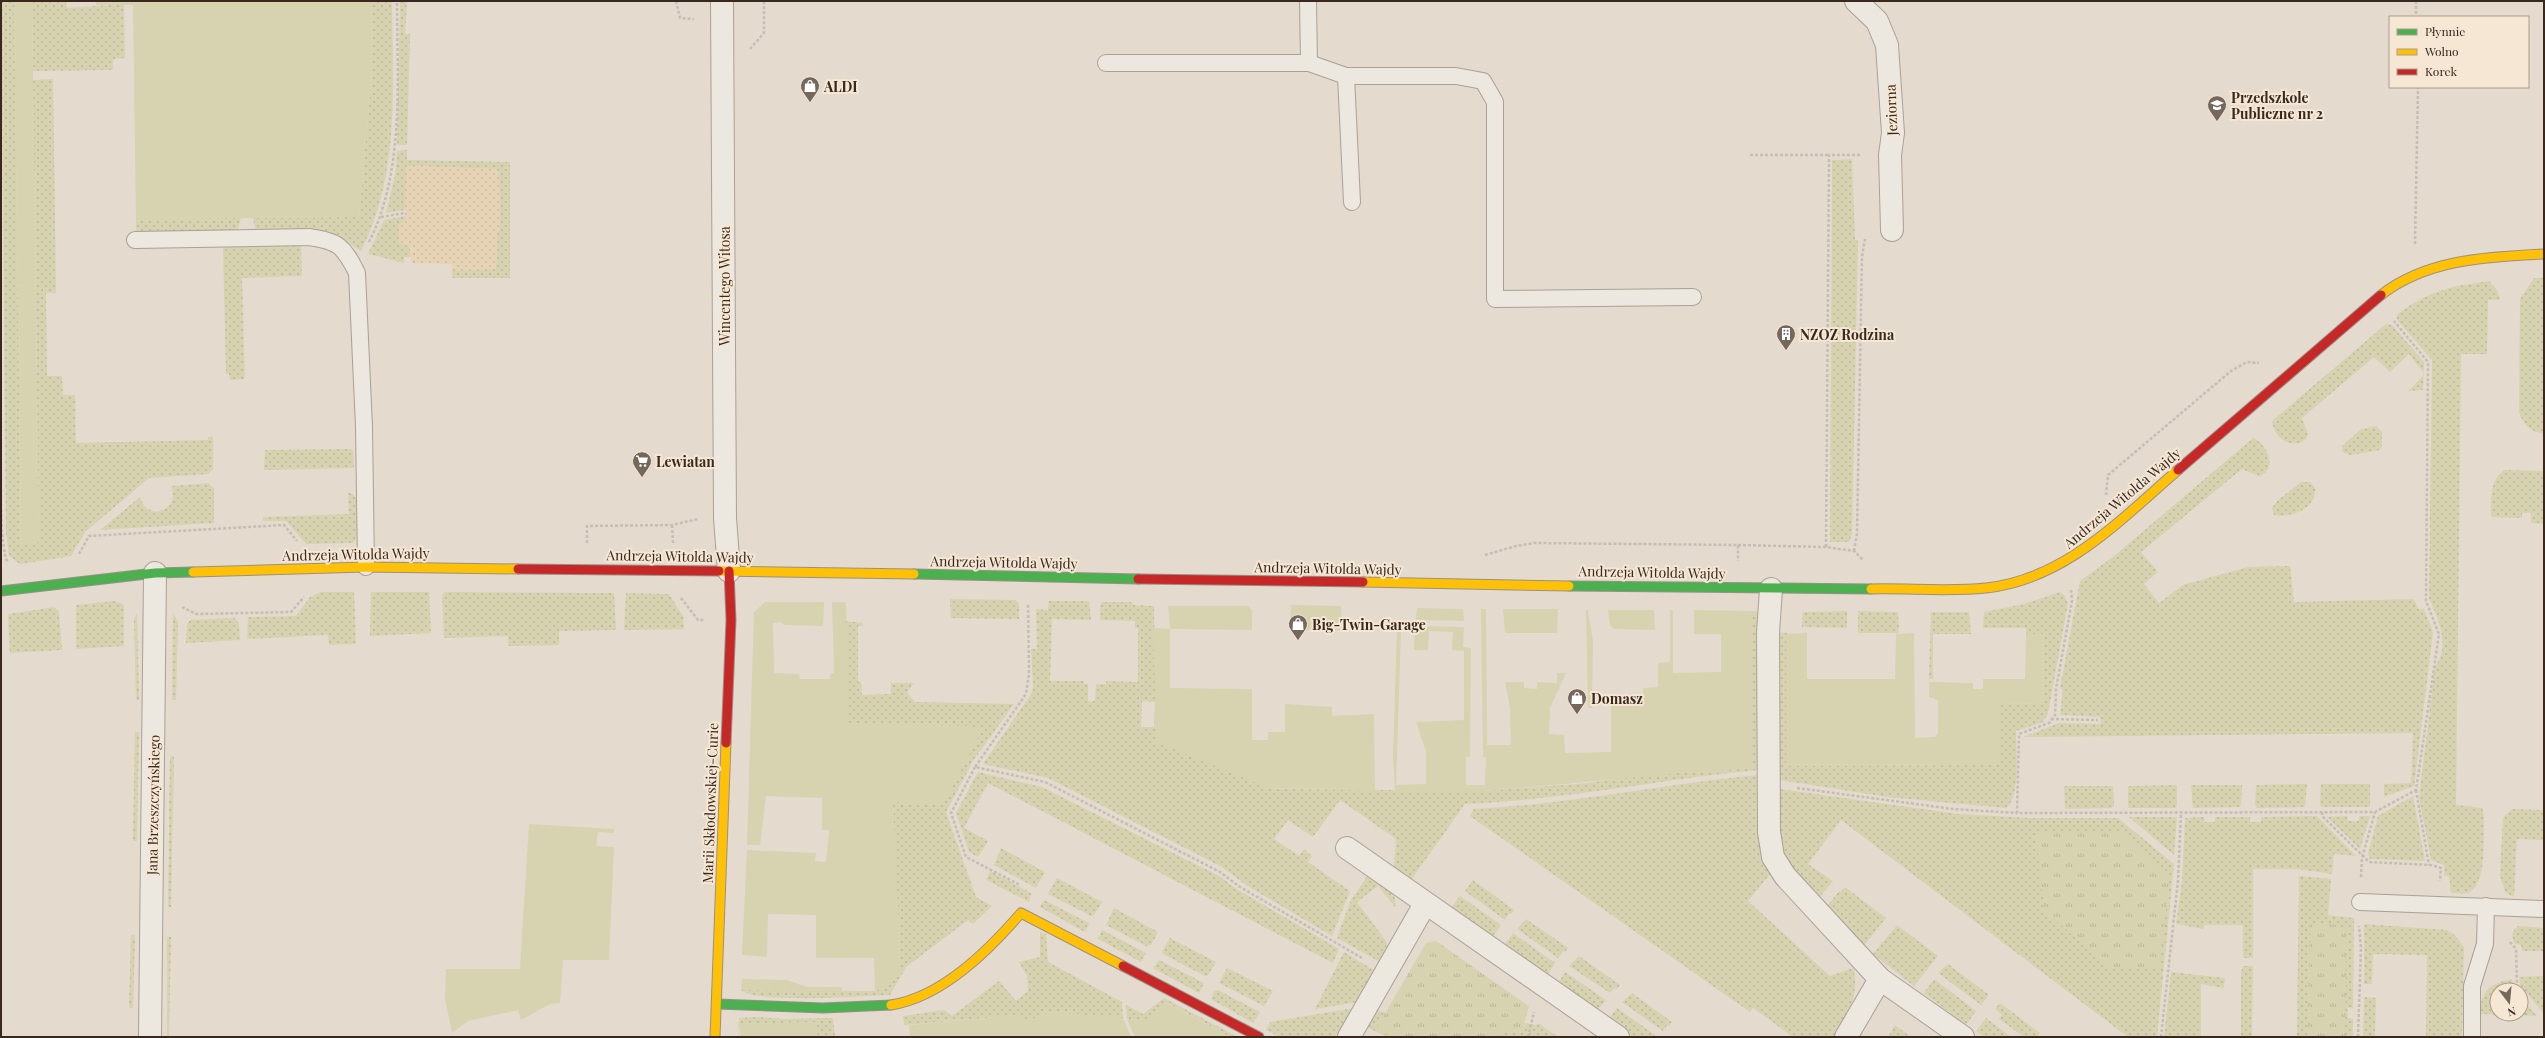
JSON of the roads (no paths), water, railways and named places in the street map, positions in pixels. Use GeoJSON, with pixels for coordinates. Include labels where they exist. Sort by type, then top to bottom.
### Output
{"type":"FeatureCollection","features":[{"type":"Feature","properties":{"kind":"street","name":"Wincentego Witosa"},"geometry":{"type":"LineString","coordinates":[[722,1],[725,510],[729,571]]}},
{"type":"Feature","properties":{"kind":"street","name":"Jeziorna"},"geometry":{"type":"LineString","coordinates":[[1856,1],[1877,21],[1887,44],[1893,133],[1890,154],[1892,230]]}},
{"type":"Feature","properties":{"kind":"street","name":"Andrzeja Witolda Wajdy"},"geometry":{"type":"LineString","coordinates":[[1,591],[155,573],[366,567],[729,571],[1771,589],[1961,590],[2011,584],[2060,566],[2084,551],[2379,298],[2404,279],[2435,266],[2489,258],[2544,254]]}},
{"type":"Feature","properties":{"kind":"street","name":"Marii Skłodowskiej-Curie"},"geometry":{"type":"LineString","coordinates":[[715,1037],[732,620],[729,571]]}},
{"type":"Feature","properties":{"kind":"street","name":"Jana Brzeszczyńskiego"},"geometry":{"type":"LineString","coordinates":[[150,1037],[155,573]]}},
{"type":"Feature","properties":{"kind":"street"},"geometry":{"type":"LineString","coordinates":[[1771,589],[1768,633],[1770,846],[1778,868],[1880,979],[1963,1037]]}},
{"type":"Feature","properties":{"kind":"street"},"geometry":{"type":"LineString","coordinates":[[1347,848],[1425,904],[1618,1037]]}},
{"type":"Feature","properties":{"kind":"street"},"geometry":{"type":"LineString","coordinates":[[1349,1037],[1425,904]]}},
{"type":"Feature","properties":{"kind":"street"},"geometry":{"type":"LineString","coordinates":[[717,1004],[782,1008],[874,1007],[908,1002],[941,985],[1007,931],[1021,913],[1259,1037]]}},
{"type":"Feature","properties":{"kind":"street"},"geometry":{"type":"LineString","coordinates":[[1846,1037],[1880,979]]}},
{"type":"Feature","properties":{"kind":"lane"},"geometry":{"type":"LineString","coordinates":[[1308,1],[1309,63]]}},
{"type":"Feature","properties":{"kind":"lane"},"geometry":{"type":"LineString","coordinates":[[1106,63],[1309,63],[1346,76],[1456,76],[1483,81],[1495,102],[1495,298],[1693,297]]}},
{"type":"Feature","properties":{"kind":"lane"},"geometry":{"type":"LineString","coordinates":[[1346,76],[1352,202]]}},
{"type":"Feature","properties":{"kind":"lane"},"geometry":{"type":"LineString","coordinates":[[135,240],[309,237],[327,240],[338,245],[346,253],[357,273],[364,427],[366,567]]}},
{"type":"Feature","properties":{"kind":"lane"},"geometry":{"type":"LineString","coordinates":[[2360,902],[2544,909]]}},
{"type":"Feature","properties":{"kind":"lane"},"geometry":{"type":"LineString","coordinates":[[2472,1037],[2472,986],[2485,944],[2486,906]]}},
{"type":"Feature","properties":{"kind":"place","name":"ALDI"},"geometry":{"type":"Point","coordinates":[810,103]}},
{"type":"Feature","properties":{"kind":"place","name":"Przedszkole Publiczne nr 2"},"geometry":{"type":"Point","coordinates":[2217,122]}},
{"type":"Feature","properties":{"kind":"place","name":"NZOZ Rodzina"},"geometry":{"type":"Point","coordinates":[1786,351]}},
{"type":"Feature","properties":{"kind":"place","name":"Lewiatan"},"geometry":{"type":"Point","coordinates":[642,478]}},
{"type":"Feature","properties":{"kind":"place","name":"Big-Twin-Garage"},"geometry":{"type":"Point","coordinates":[1298,641]}},
{"type":"Feature","properties":{"kind":"place","name":"Domasz"},"geometry":{"type":"Point","coordinates":[1577,715]}}]}
